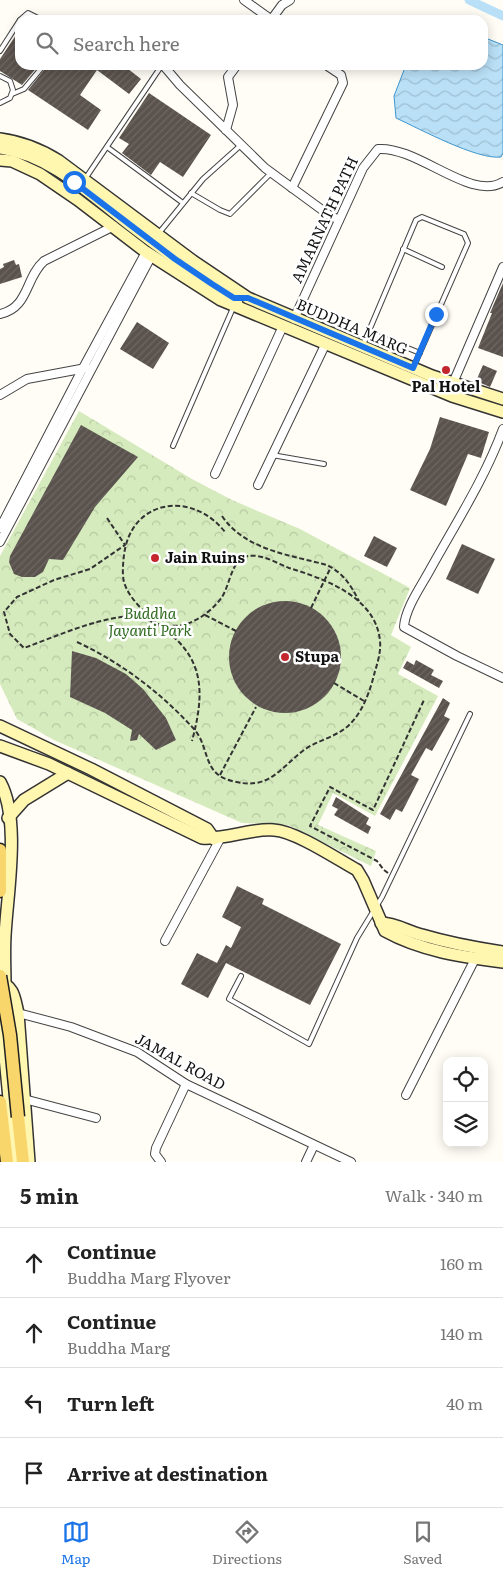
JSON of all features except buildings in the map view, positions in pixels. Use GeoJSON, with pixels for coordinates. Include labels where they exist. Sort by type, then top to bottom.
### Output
{"type":"FeatureCollection","features":[{"type":"Feature","properties":{"kind":"main road"},"geometry":{"type":"LineString","coordinates":[[0,139],[16,141],[40,149],[248,298]]}},
{"type":"Feature","properties":{"kind":"main road"},"geometry":{"type":"LineString","coordinates":[[0,148],[16,150],[48,164],[234,302]]}},
{"type":"Feature","properties":{"kind":"main road"},"geometry":{"type":"LineString","coordinates":[[0,160],[12,161],[40,174],[114,226],[149,254],[220,300],[234,302],[248,298]]}},
{"type":"Feature","properties":{"kind":"main road","name":"BUDDHA MARG"},"geometry":{"type":"LineString","coordinates":[[248,298],[387,358],[453,383],[503,399]]}},
{"type":"Feature","properties":{"kind":"main road","name":"BUDDHA MARG"},"geometry":{"type":"LineString","coordinates":[[234,302],[283,326],[452,396],[503,412]]}},
{"type":"Feature","properties":{"kind":"main road"},"geometry":{"type":"LineString","coordinates":[[0,726],[91,769],[207,829],[217,839]]}},
{"type":"Feature","properties":{"kind":"main road"},"geometry":{"type":"LineString","coordinates":[[0,746],[68,773],[202,838],[217,839],[264,830],[283,831],[357,870],[386,931],[416,945],[475,959],[503,962]]}},
{"type":"Feature","properties":{"kind":"main road"},"geometry":{"type":"LineString","coordinates":[[8,818],[24,800],[68,773]]}},
{"type":"Feature","properties":{"kind":"main road"},"geometry":{"type":"LineString","coordinates":[[0,782],[7,804],[12,856],[2,981],[2,1024],[15,1162]]}},
{"type":"Feature","properties":{"kind":"main road"},"geometry":{"type":"LineString","coordinates":[[0,850],[0,891]]}},
{"type":"Feature","properties":{"kind":"main road"},"geometry":{"type":"LineString","coordinates":[[381,923],[390,923],[405,930],[451,943],[503,952]]}},
{"type":"Feature","properties":{"kind":"main road"},"geometry":{"type":"LineString","coordinates":[[2,981],[11,989],[18,1013],[30,1162]]}},
{"type":"Feature","properties":{"kind":"main road"},"geometry":{"type":"LineString","coordinates":[[2,981],[10,1035],[23,1162]]}},
{"type":"Feature","properties":{"kind":"main road"},"geometry":{"type":"LineString","coordinates":[[0,1102],[7,1162]]}},
{"type":"Feature","properties":{"kind":"street"},"geometry":{"type":"LineString","coordinates":[[244,0],[265,15]]}},
{"type":"Feature","properties":{"kind":"street"},"geometry":{"type":"LineString","coordinates":[[275,15],[282,5],[290,0]]}},
{"type":"Feature","properties":{"kind":"street"},"geometry":{"type":"LineString","coordinates":[[167,70],[180,85],[271,173],[339,220]]}},
{"type":"Feature","properties":{"kind":"street"},"geometry":{"type":"LineString","coordinates":[[226,130],[233,105],[228,76],[233,70]]}},
{"type":"Feature","properties":{"kind":"street"},"geometry":{"type":"LineString","coordinates":[[292,188],[343,83],[341,75],[334,70]]}},
{"type":"Feature","properties":{"kind":"street","name":"AMARNATH PATH"},"geometry":{"type":"LineString","coordinates":[[294,319],[363,168],[378,149],[398,150],[472,185],[486,188],[503,182]]}},
{"type":"Feature","properties":{"kind":"street"},"geometry":{"type":"LineString","coordinates":[[0,314],[14,309],[21,302],[38,267],[44,261],[114,226]]}},
{"type":"Feature","properties":{"kind":"street"},"geometry":{"type":"LineString","coordinates":[[0,542],[54,433],[83,368],[149,254]]}},
{"type":"Feature","properties":{"kind":"street"},"geometry":{"type":"LineString","coordinates":[[0,528],[92,368],[149,254]]}},
{"type":"Feature","properties":{"kind":"street"},"geometry":{"type":"LineString","coordinates":[[453,383],[503,267]]}},
{"type":"Feature","properties":{"kind":"street"},"geometry":{"type":"LineString","coordinates":[[215,474],[283,326]]}},
{"type":"Feature","properties":{"kind":"street"},"geometry":{"type":"LineString","coordinates":[[258,485],[326,343]]}},
{"type":"Feature","properties":{"kind":"street"},"geometry":{"type":"LineString","coordinates":[[0,395],[27,379],[83,368],[92,368]]}},
{"type":"Feature","properties":{"kind":"street"},"geometry":{"type":"LineString","coordinates":[[503,429],[494,454],[419,592],[404,627],[457,656],[503,678]]}},
{"type":"Feature","properties":{"kind":"street"},"geometry":{"type":"LineString","coordinates":[[165,940],[217,839]]}},
{"type":"Feature","properties":{"kind":"street"},"geometry":{"type":"LineString","coordinates":[[406,1095],[475,959]]}},
{"type":"Feature","properties":{"kind":"street","name":"JAMAL ROAD"},"geometry":{"type":"LineString","coordinates":[[18,1013],[71,1027],[138,1052],[186,1084],[351,1162]]}},
{"type":"Feature","properties":{"kind":"street"},"geometry":{"type":"LineString","coordinates":[[161,1162],[155,1154],[156,1148],[186,1084]]}},
{"type":"Feature","properties":{"kind":"street"},"geometry":{"type":"LineString","coordinates":[[24,1099],[96,1118]]}},
{"type":"Feature","properties":{"kind":"street"},"geometry":{"type":"LineString","coordinates":[[306,1162],[314,1145]]}},
{"type":"Feature","properties":{"kind":"lane"},"geometry":{"type":"LineString","coordinates":[[0,51],[15,28]]}},
{"type":"Feature","properties":{"kind":"lane"},"geometry":{"type":"LineString","coordinates":[[0,103],[7,101],[12,94],[24,89],[40,70]]}},
{"type":"Feature","properties":{"kind":"lane"},"geometry":{"type":"LineString","coordinates":[[85,180],[160,70]]}},
{"type":"Feature","properties":{"kind":"lane"},"geometry":{"type":"LineString","coordinates":[[0,76],[10,81],[12,94]]}},
{"type":"Feature","properties":{"kind":"lane"},"geometry":{"type":"LineString","coordinates":[[158,235],[191,193],[241,145]]}},
{"type":"Feature","properties":{"kind":"lane"},"geometry":{"type":"LineString","coordinates":[[107,147],[183,203]]}},
{"type":"Feature","properties":{"kind":"lane"},"geometry":{"type":"LineString","coordinates":[[191,193],[230,214],[271,173]]}},
{"type":"Feature","properties":{"kind":"lane"},"geometry":{"type":"LineString","coordinates":[[362,347],[416,220],[422,217],[464,234],[468,240],[413,368]]}},
{"type":"Feature","properties":{"kind":"lane"},"geometry":{"type":"LineString","coordinates":[[403,249],[442,267]]}},
{"type":"Feature","properties":{"kind":"lane"},"geometry":{"type":"LineString","coordinates":[[173,446],[234,302]]}},
{"type":"Feature","properties":{"kind":"lane"},"geometry":{"type":"LineString","coordinates":[[368,332],[420,353]]}},
{"type":"Feature","properties":{"kind":"lane"},"geometry":{"type":"LineString","coordinates":[[387,358],[394,342]]}},
{"type":"Feature","properties":{"kind":"lane"},"geometry":{"type":"LineString","coordinates":[[272,455],[324,464]]}},
{"type":"Feature","properties":{"kind":"lane"},"geometry":{"type":"LineString","coordinates":[[241,976],[229,999],[308,1044],[357,938],[374,908],[470,714]]}},
{"type":"Feature","properties":{"kind":"path"},"geometry":{"type":"LineString","coordinates":[[192,741],[199,715],[201,690],[197,673],[184,646],[157,624],[135,602],[124,582],[123,567],[126,545],[132,530],[145,516],[159,508],[182,505],[205,512],[225,532]]}},
{"type":"Feature","properties":{"kind":"path"},"geometry":{"type":"LineString","coordinates":[[77,642],[94,650],[143,681],[195,730],[201,739],[206,758],[214,771],[230,781],[247,784],[258,783],[280,773],[305,749],[339,733],[352,722],[372,685],[380,642],[376,624],[360,603],[347,579],[331,567],[260,547],[229,527],[222,516]]}},
{"type":"Feature","properties":{"kind":"path"},"geometry":{"type":"LineString","coordinates":[[107,518],[126,545]]}},
{"type":"Feature","properties":{"kind":"path"},"geometry":{"type":"LineString","coordinates":[[126,545],[90,569],[54,580],[17,597],[4,612],[10,634],[24,648],[113,619],[132,616],[157,624],[181,626],[204,615],[221,598],[229,583],[231,571],[245,557],[258,556],[325,580],[360,603]]}},
{"type":"Feature","properties":{"kind":"path"},"geometry":{"type":"LineString","coordinates":[[311,608],[331,567]]}},
{"type":"Feature","properties":{"kind":"path"},"geometry":{"type":"LineString","coordinates":[[204,615],[236,631]]}},
{"type":"Feature","properties":{"kind":"path"},"geometry":{"type":"LineString","coordinates":[[334,683],[364,701]]}},
{"type":"Feature","properties":{"kind":"path"},"geometry":{"type":"LineString","coordinates":[[384,870],[377,861],[310,826],[330,787],[373,810],[424,700]]}},
{"type":"Feature","properties":{"kind":"path"},"geometry":{"type":"LineString","coordinates":[[220,775],[256,707]]}},
{"type":"Feature","properties":{"kind":"green space","name":"Buddha Jayanti Park"},"geometry":{"type":"Polygon","coordinates":[[[79,411],[192,479],[232,500],[300,529],[410,588],[391,635],[411,647],[398,674],[438,696],[375,816],[333,793],[318,825],[376,851],[371,866],[288,825],[242,823],[54,740],[17,719],[0,684],[0,556],[79,411]]]}},
{"type":"Feature","properties":{"kind":"water"},"geometry":{"type":"Polygon","coordinates":[[[488,39],[503,45],[503,153],[501,157],[491,157],[464,149],[396,118],[394,96],[404,70],[488,70],[488,39]]]}},
{"type":"Feature","properties":{"kind":"waterway"},"geometry":{"type":"LineString","coordinates":[[469,0],[503,16]]}},
{"type":"Feature","properties":{"kind":"place","name":"Pal Hotel"},"geometry":{"type":"Point","coordinates":[446,370]}},
{"type":"Feature","properties":{"kind":"place","name":"Jain Ruins"},"geometry":{"type":"Point","coordinates":[155,558]}},
{"type":"Feature","properties":{"kind":"place","name":"Stupa"},"geometry":{"type":"Point","coordinates":[285,657]}},
{"type":"Feature","properties":{"kind":"route"},"geometry":{"type":"LineString","coordinates":[[74,182],[175,259],[234,298],[248,298],[413,368],[436,314]]}}]}
